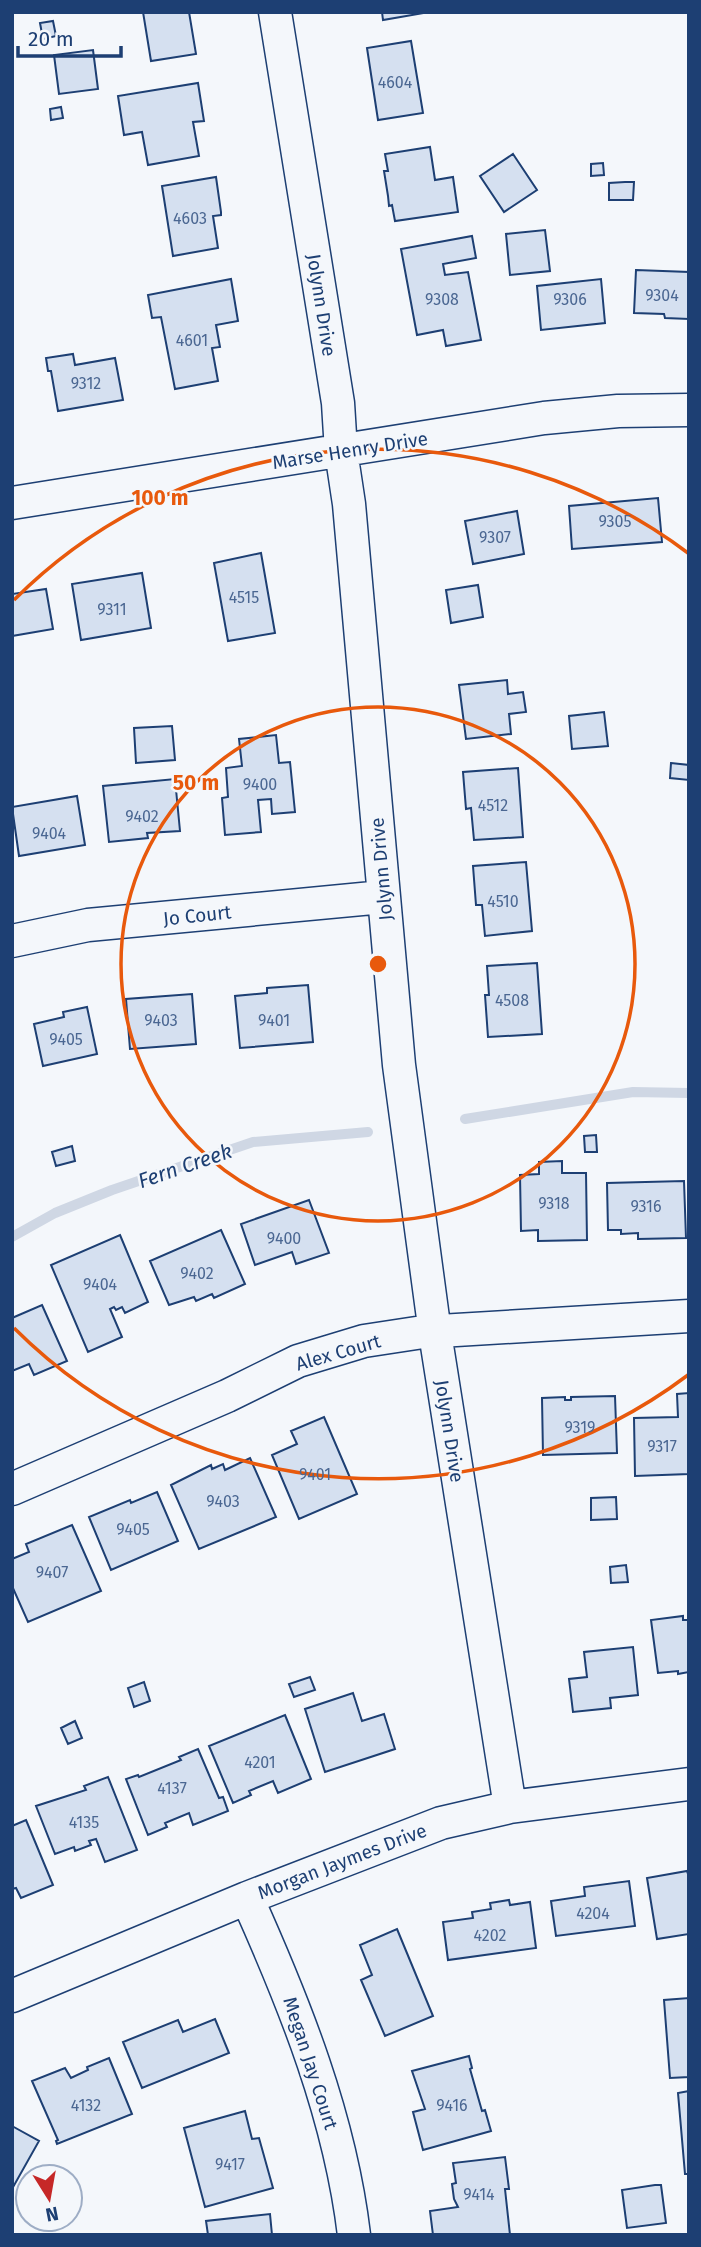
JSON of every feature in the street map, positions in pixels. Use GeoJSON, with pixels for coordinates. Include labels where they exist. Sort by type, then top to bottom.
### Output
{"type":"FeatureCollection","features":[{"type":"Feature","properties":{"kind":"street","name":"Jolynn Drive"},"geometry":{"type":"LineString","coordinates":[[275,12],[338,403],[399,1065],[435,1333],[510,1807]]}},
{"type":"Feature","properties":{"kind":"street","name":"Marse Henry Drive"},"geometry":{"type":"LineString","coordinates":[[12,503],[544,418],[618,411],[689,410]]}},
{"type":"Feature","properties":{"kind":"street","name":"Jo Court"},"geometry":{"type":"LineString","coordinates":[[12,941],[88,925],[383,897]]}},
{"type":"Feature","properties":{"kind":"street","name":"Alex Court"},"geometry":{"type":"LineString","coordinates":[[12,1489],[227,1396],[298,1361],[364,1341],[424,1332],[689,1316]]}},
{"type":"Feature","properties":{"kind":"street","name":"Morgan Jaymes Drive"},"geometry":{"type":"LineString","coordinates":[[12,1996],[247,1898],[441,1823],[510,1807],[689,1784]]}},
{"type":"Feature","properties":{"kind":"street","name":"Megan Jay Court"},"geometry":{"type":"LineString","coordinates":[[247,1898],[286,1985],[324,2097],[341,2158],[354,2235]]}},
{"type":"Feature","properties":{"kind":"building"},"geometry":{"type":"Polygon","coordinates":[[[143,12],[189,12],[196,54],[151,61],[143,12]]]}},
{"type":"Feature","properties":{"kind":"building"},"geometry":{"type":"Polygon","coordinates":[[[382,12],[424,12],[424,13],[383,20],[382,12]]]}},
{"type":"Feature","properties":{"kind":"building"},"geometry":{"type":"Polygon","coordinates":[[[53,21],[56,36],[43,39],[40,23],[53,21]]]}},
{"type":"Feature","properties":{"kind":"building"},"geometry":{"type":"Polygon","coordinates":[[[411,41],[423,113],[378,120],[367,48],[411,41]]]}},
{"type":"Feature","properties":{"kind":"building"},"geometry":{"type":"Polygon","coordinates":[[[93,50],[98,89],[59,94],[54,55],[93,50]]]}},
{"type":"Feature","properties":{"kind":"building"},"geometry":{"type":"Polygon","coordinates":[[[198,83],[204,121],[193,122],[199,156],[148,165],[142,132],[124,135],[118,96],[198,83]]]}},
{"type":"Feature","properties":{"kind":"building"},"geometry":{"type":"Polygon","coordinates":[[[61,107],[63,118],[51,120],[50,109],[61,107]]]}},
{"type":"Feature","properties":{"kind":"building"},"geometry":{"type":"Polygon","coordinates":[[[430,147],[435,180],[453,177],[458,212],[395,221],[392,205],[389,206],[384,171],[388,171],[385,154],[430,147]]]}},
{"type":"Feature","properties":{"kind":"building"},"geometry":{"type":"Polygon","coordinates":[[[513,154],[537,190],[504,212],[480,176],[513,154]]]}},
{"type":"Feature","properties":{"kind":"building"},"geometry":{"type":"Polygon","coordinates":[[[603,163],[604,175],[591,176],[591,164],[603,163]]]}},
{"type":"Feature","properties":{"kind":"building"},"geometry":{"type":"Polygon","coordinates":[[[216,177],[221,215],[213,216],[218,248],[173,256],[162,186],[216,177]]]}},
{"type":"Feature","properties":{"kind":"building"},"geometry":{"type":"Polygon","coordinates":[[[634,182],[633,200],[609,200],[609,183],[634,182]]]}},
{"type":"Feature","properties":{"kind":"building"},"geometry":{"type":"Polygon","coordinates":[[[545,230],[550,271],[510,275],[506,234],[545,230]]]}},
{"type":"Feature","properties":{"kind":"building"},"geometry":{"type":"Polygon","coordinates":[[[472,236],[476,258],[443,264],[445,275],[468,272],[481,340],[446,346],[443,330],[417,335],[401,249],[472,236]]]}},
{"type":"Feature","properties":{"kind":"building"},"geometry":{"type":"Polygon","coordinates":[[[636,270],[689,272],[689,319],[665,318],[664,314],[634,313],[636,270]]]}},
{"type":"Feature","properties":{"kind":"building"},"geometry":{"type":"Polygon","coordinates":[[[231,279],[238,321],[216,325],[220,347],[212,348],[218,381],[175,389],[161,317],[152,318],[148,295],[231,279]]]}},
{"type":"Feature","properties":{"kind":"building"},"geometry":{"type":"Polygon","coordinates":[[[601,279],[605,323],[541,330],[537,286],[601,279]]]}},
{"type":"Feature","properties":{"kind":"building"},"geometry":{"type":"Polygon","coordinates":[[[73,354],[75,365],[115,358],[123,400],[58,411],[46,358],[73,354]]]}},
{"type":"Feature","properties":{"kind":"building"},"geometry":{"type":"Polygon","coordinates":[[[658,498],[662,542],[572,549],[569,506],[658,498]]]}},
{"type":"Feature","properties":{"kind":"building"},"geometry":{"type":"Polygon","coordinates":[[[517,511],[524,554],[473,564],[465,521],[517,511]]]}},
{"type":"Feature","properties":{"kind":"building"},"geometry":{"type":"Polygon","coordinates":[[[261,553],[275,633],[228,641],[214,563],[261,553]]]}},
{"type":"Feature","properties":{"kind":"building"},"geometry":{"type":"Polygon","coordinates":[[[142,573],[151,628],[81,640],[72,584],[142,573]]]}},
{"type":"Feature","properties":{"kind":"building"},"geometry":{"type":"Polygon","coordinates":[[[478,585],[483,617],[451,623],[446,590],[478,585]]]}},
{"type":"Feature","properties":{"kind":"building"},"geometry":{"type":"Polygon","coordinates":[[[46,589],[53,629],[12,636],[12,594],[46,589]]]}},
{"type":"Feature","properties":{"kind":"building"},"geometry":{"type":"Polygon","coordinates":[[[507,680],[508,694],[523,692],[526,712],[509,714],[511,734],[466,739],[459,685],[507,680]]]}},
{"type":"Feature","properties":{"kind":"building"},"geometry":{"type":"Polygon","coordinates":[[[604,712],[608,746],[572,749],[569,716],[604,712]]]}},
{"type":"Feature","properties":{"kind":"building"},"geometry":{"type":"Polygon","coordinates":[[[172,726],[175,760],[136,763],[134,728],[172,726]]]}},
{"type":"Feature","properties":{"kind":"building"},"geometry":{"type":"Polygon","coordinates":[[[276,735],[279,763],[290,762],[295,812],[272,814],[271,799],[258,800],[261,832],[225,835],[222,798],[228,797],[226,768],[242,766],[239,739],[276,735]]]}},
{"type":"Feature","properties":{"kind":"building"},"geometry":{"type":"Polygon","coordinates":[[[671,763],[689,765],[689,780],[670,778],[671,763]]]}},
{"type":"Feature","properties":{"kind":"building"},"geometry":{"type":"Polygon","coordinates":[[[518,768],[523,837],[474,840],[471,808],[466,809],[463,772],[518,768]]]}},
{"type":"Feature","properties":{"kind":"building"},"geometry":{"type":"Polygon","coordinates":[[[175,779],[180,831],[147,833],[148,838],[109,842],[103,786],[175,779]]]}},
{"type":"Feature","properties":{"kind":"building"},"geometry":{"type":"Polygon","coordinates":[[[77,796],[85,845],[19,856],[12,807],[77,796]]]}},
{"type":"Feature","properties":{"kind":"building"},"geometry":{"type":"Polygon","coordinates":[[[526,862],[532,931],[485,936],[482,905],[476,905],[473,866],[526,862]]]}},
{"type":"Feature","properties":{"kind":"building"},"geometry":{"type":"Polygon","coordinates":[[[537,963],[542,1034],[488,1037],[485,995],[489,995],[487,966],[537,963]]]}},
{"type":"Feature","properties":{"kind":"building"},"geometry":{"type":"Polygon","coordinates":[[[308,985],[313,1042],[240,1048],[235,996],[267,993],[267,988],[308,985]]]}},
{"type":"Feature","properties":{"kind":"building"},"geometry":{"type":"Polygon","coordinates":[[[192,994],[196,1044],[130,1049],[126,999],[192,994]]]}},
{"type":"Feature","properties":{"kind":"building"},"geometry":{"type":"Polygon","coordinates":[[[87,1007],[97,1054],[43,1066],[34,1024],[64,1017],[63,1012],[87,1007]]]}},
{"type":"Feature","properties":{"kind":"building"},"geometry":{"type":"Polygon","coordinates":[[[596,1135],[597,1152],[585,1152],[584,1136],[596,1135]]]}},
{"type":"Feature","properties":{"kind":"building"},"geometry":{"type":"Polygon","coordinates":[[[72,1146],[75,1161],[56,1166],[52,1152],[72,1146]]]}},
{"type":"Feature","properties":{"kind":"building"},"geometry":{"type":"Polygon","coordinates":[[[562,1161],[562,1173],[586,1173],[587,1240],[538,1241],[538,1230],[521,1231],[520,1175],[539,1174],[539,1162],[562,1161]]]}},
{"type":"Feature","properties":{"kind":"building"},"geometry":{"type":"Polygon","coordinates":[[[684,1181],[686,1238],[638,1239],[638,1233],[621,1234],[621,1230],[608,1230],[607,1183],[684,1181]]]}},
{"type":"Feature","properties":{"kind":"building"},"geometry":{"type":"Polygon","coordinates":[[[309,1200],[329,1253],[296,1264],[292,1252],[255,1265],[241,1224],[309,1200]]]}},
{"type":"Feature","properties":{"kind":"building"},"geometry":{"type":"Polygon","coordinates":[[[221,1230],[245,1284],[214,1298],[212,1294],[196,1301],[194,1297],[169,1305],[150,1261],[221,1230]]]}},
{"type":"Feature","properties":{"kind":"building"},"geometry":{"type":"Polygon","coordinates":[[[120,1235],[148,1302],[125,1313],[122,1307],[110,1309],[122,1337],[88,1352],[51,1265],[120,1235]]]}},
{"type":"Feature","properties":{"kind":"building"},"geometry":{"type":"Polygon","coordinates":[[[42,1305],[67,1361],[34,1375],[29,1364],[12,1371],[12,1318],[42,1305]]]}},
{"type":"Feature","properties":{"kind":"building"},"geometry":{"type":"Polygon","coordinates":[[[689,1393],[689,1474],[635,1476],[634,1418],[678,1417],[677,1394],[689,1393]]]}},
{"type":"Feature","properties":{"kind":"building"},"geometry":{"type":"Polygon","coordinates":[[[615,1396],[617,1453],[543,1455],[542,1398],[565,1397],[565,1400],[571,1400],[571,1397],[615,1396]]]}},
{"type":"Feature","properties":{"kind":"building"},"geometry":{"type":"Polygon","coordinates":[[[324,1417],[357,1494],[299,1519],[272,1455],[297,1444],[291,1431],[324,1417]]]}},
{"type":"Feature","properties":{"kind":"building"},"geometry":{"type":"Polygon","coordinates":[[[250,1458],[276,1517],[199,1549],[171,1485],[211,1465],[212,1469],[223,1464],[225,1470],[250,1458]]]}},
{"type":"Feature","properties":{"kind":"building"},"geometry":{"type":"Polygon","coordinates":[[[157,1492],[178,1541],[111,1570],[89,1517],[157,1492]]]}},
{"type":"Feature","properties":{"kind":"building"},"geometry":{"type":"Polygon","coordinates":[[[616,1497],[617,1519],[591,1520],[591,1498],[616,1497]]]}},
{"type":"Feature","properties":{"kind":"building"},"geometry":{"type":"Polygon","coordinates":[[[72,1525],[101,1591],[28,1622],[12,1586],[12,1559],[29,1552],[26,1544],[72,1525]]]}},
{"type":"Feature","properties":{"kind":"building"},"geometry":{"type":"Polygon","coordinates":[[[626,1565],[628,1582],[611,1583],[610,1567],[626,1565]]]}},
{"type":"Feature","properties":{"kind":"building"},"geometry":{"type":"Polygon","coordinates":[[[683,1616],[683,1620],[689,1620],[689,1672],[658,1673],[651,1620],[683,1616]]]}},
{"type":"Feature","properties":{"kind":"building"},"geometry":{"type":"Polygon","coordinates":[[[633,1647],[638,1695],[610,1698],[611,1708],[573,1712],[569,1679],[587,1677],[584,1652],[633,1647]]]}},
{"type":"Feature","properties":{"kind":"building"},"geometry":{"type":"Polygon","coordinates":[[[310,1677],[315,1690],[294,1697],[289,1684],[310,1677]]]}},
{"type":"Feature","properties":{"kind":"building"},"geometry":{"type":"Polygon","coordinates":[[[144,1682],[150,1701],[134,1707],[128,1688],[144,1682]]]}},
{"type":"Feature","properties":{"kind":"building"},"geometry":{"type":"Polygon","coordinates":[[[353,1693],[362,1721],[384,1714],[395,1749],[325,1772],[305,1709],[353,1693]]]}},
{"type":"Feature","properties":{"kind":"building"},"geometry":{"type":"Polygon","coordinates":[[[285,1715],[311,1779],[278,1793],[273,1781],[249,1791],[251,1795],[233,1803],[209,1746],[285,1715]]]}},
{"type":"Feature","properties":{"kind":"building"},"geometry":{"type":"Polygon","coordinates":[[[75,1721],[82,1738],[68,1744],[61,1728],[75,1721]]]}},
{"type":"Feature","properties":{"kind":"building"},"geometry":{"type":"Polygon","coordinates":[[[198,1749],[219,1798],[223,1797],[228,1811],[193,1825],[189,1813],[165,1823],[167,1827],[148,1835],[126,1779],[138,1775],[139,1777],[181,1760],[179,1757],[198,1749]]]}},
{"type":"Feature","properties":{"kind":"building"},"geometry":{"type":"Polygon","coordinates":[[[108,1777],[137,1850],[105,1862],[96,1839],[89,1841],[91,1845],[75,1851],[74,1847],[55,1854],[36,1806],[86,1790],[84,1786],[108,1777]]]}},
{"type":"Feature","properties":{"kind":"building"},"geometry":{"type":"Polygon","coordinates":[[[26,1820],[53,1885],[21,1898],[16,1888],[12,1889],[12,1826],[26,1820]]]}},
{"type":"Feature","properties":{"kind":"building"},"geometry":{"type":"Polygon","coordinates":[[[687,1871],[689,1934],[657,1939],[647,1878],[687,1871]]]}},
{"type":"Feature","properties":{"kind":"building"},"geometry":{"type":"Polygon","coordinates":[[[629,1881],[635,1926],[556,1936],[551,1901],[585,1896],[584,1887],[629,1881]]]}},
{"type":"Feature","properties":{"kind":"building"},"geometry":{"type":"Polygon","coordinates":[[[509,1900],[510,1905],[530,1902],[536,1948],[448,1960],[443,1922],[473,1918],[472,1912],[491,1909],[490,1903],[509,1900]]]}},
{"type":"Feature","properties":{"kind":"building"},"geometry":{"type":"Polygon","coordinates":[[[397,1929],[433,2016],[385,2036],[361,1980],[372,1975],[360,1945],[397,1929]]]}},
{"type":"Feature","properties":{"kind":"building"},"geometry":{"type":"Polygon","coordinates":[[[689,1998],[689,2077],[670,2078],[664,2000],[689,1998]]]}},
{"type":"Feature","properties":{"kind":"building"},"geometry":{"type":"Polygon","coordinates":[[[215,2019],[229,2053],[142,2088],[123,2042],[178,2020],[183,2032],[215,2019]]]}},
{"type":"Feature","properties":{"kind":"building"},"geometry":{"type":"Polygon","coordinates":[[[469,2056],[482,2111],[485,2110],[491,2131],[423,2150],[413,2112],[425,2109],[412,2071],[469,2056]]]}},
{"type":"Feature","properties":{"kind":"building"},"geometry":{"type":"Polygon","coordinates":[[[109,2058],[132,2114],[57,2144],[58,2140],[32,2081],[65,2068],[71,2078],[88,2070],[87,2067],[109,2058]]]}},
{"type":"Feature","properties":{"kind":"building"},"geometry":{"type":"Polygon","coordinates":[[[689,2091],[689,2174],[685,2174],[678,2093],[689,2091]]]}},
{"type":"Feature","properties":{"kind":"building"},"geometry":{"type":"Polygon","coordinates":[[[245,2111],[252,2139],[259,2138],[273,2188],[205,2207],[184,2128],[245,2111]]]}},
{"type":"Feature","properties":{"kind":"building"},"geometry":{"type":"Polygon","coordinates":[[[12,2126],[39,2141],[27,2163],[14,2163],[12,2189],[12,2126]]]}},
{"type":"Feature","properties":{"kind":"building"},"geometry":{"type":"Polygon","coordinates":[[[505,2157],[510,2235],[433,2235],[430,2211],[458,2207],[452,2184],[456,2183],[453,2163],[505,2157]]]}},
{"type":"Feature","properties":{"kind":"building"},"geometry":{"type":"Polygon","coordinates":[[[661,2185],[666,2223],[627,2228],[622,2190],[661,2185]]]}},
{"type":"Feature","properties":{"kind":"building"},"geometry":{"type":"Polygon","coordinates":[[[270,2214],[272,2235],[208,2235],[206,2221],[270,2214]]]}},
{"type":"Feature","properties":{"kind":"waterway","name":"Fern Creek"},"geometry":{"type":"LineString","coordinates":[[465,1119],[633,1092],[689,1093]]}},
{"type":"Feature","properties":{"kind":"waterway","name":"Fern Creek"},"geometry":{"type":"LineString","coordinates":[[12,1237],[55,1213],[112,1190],[253,1142],[368,1132]]}}]}
